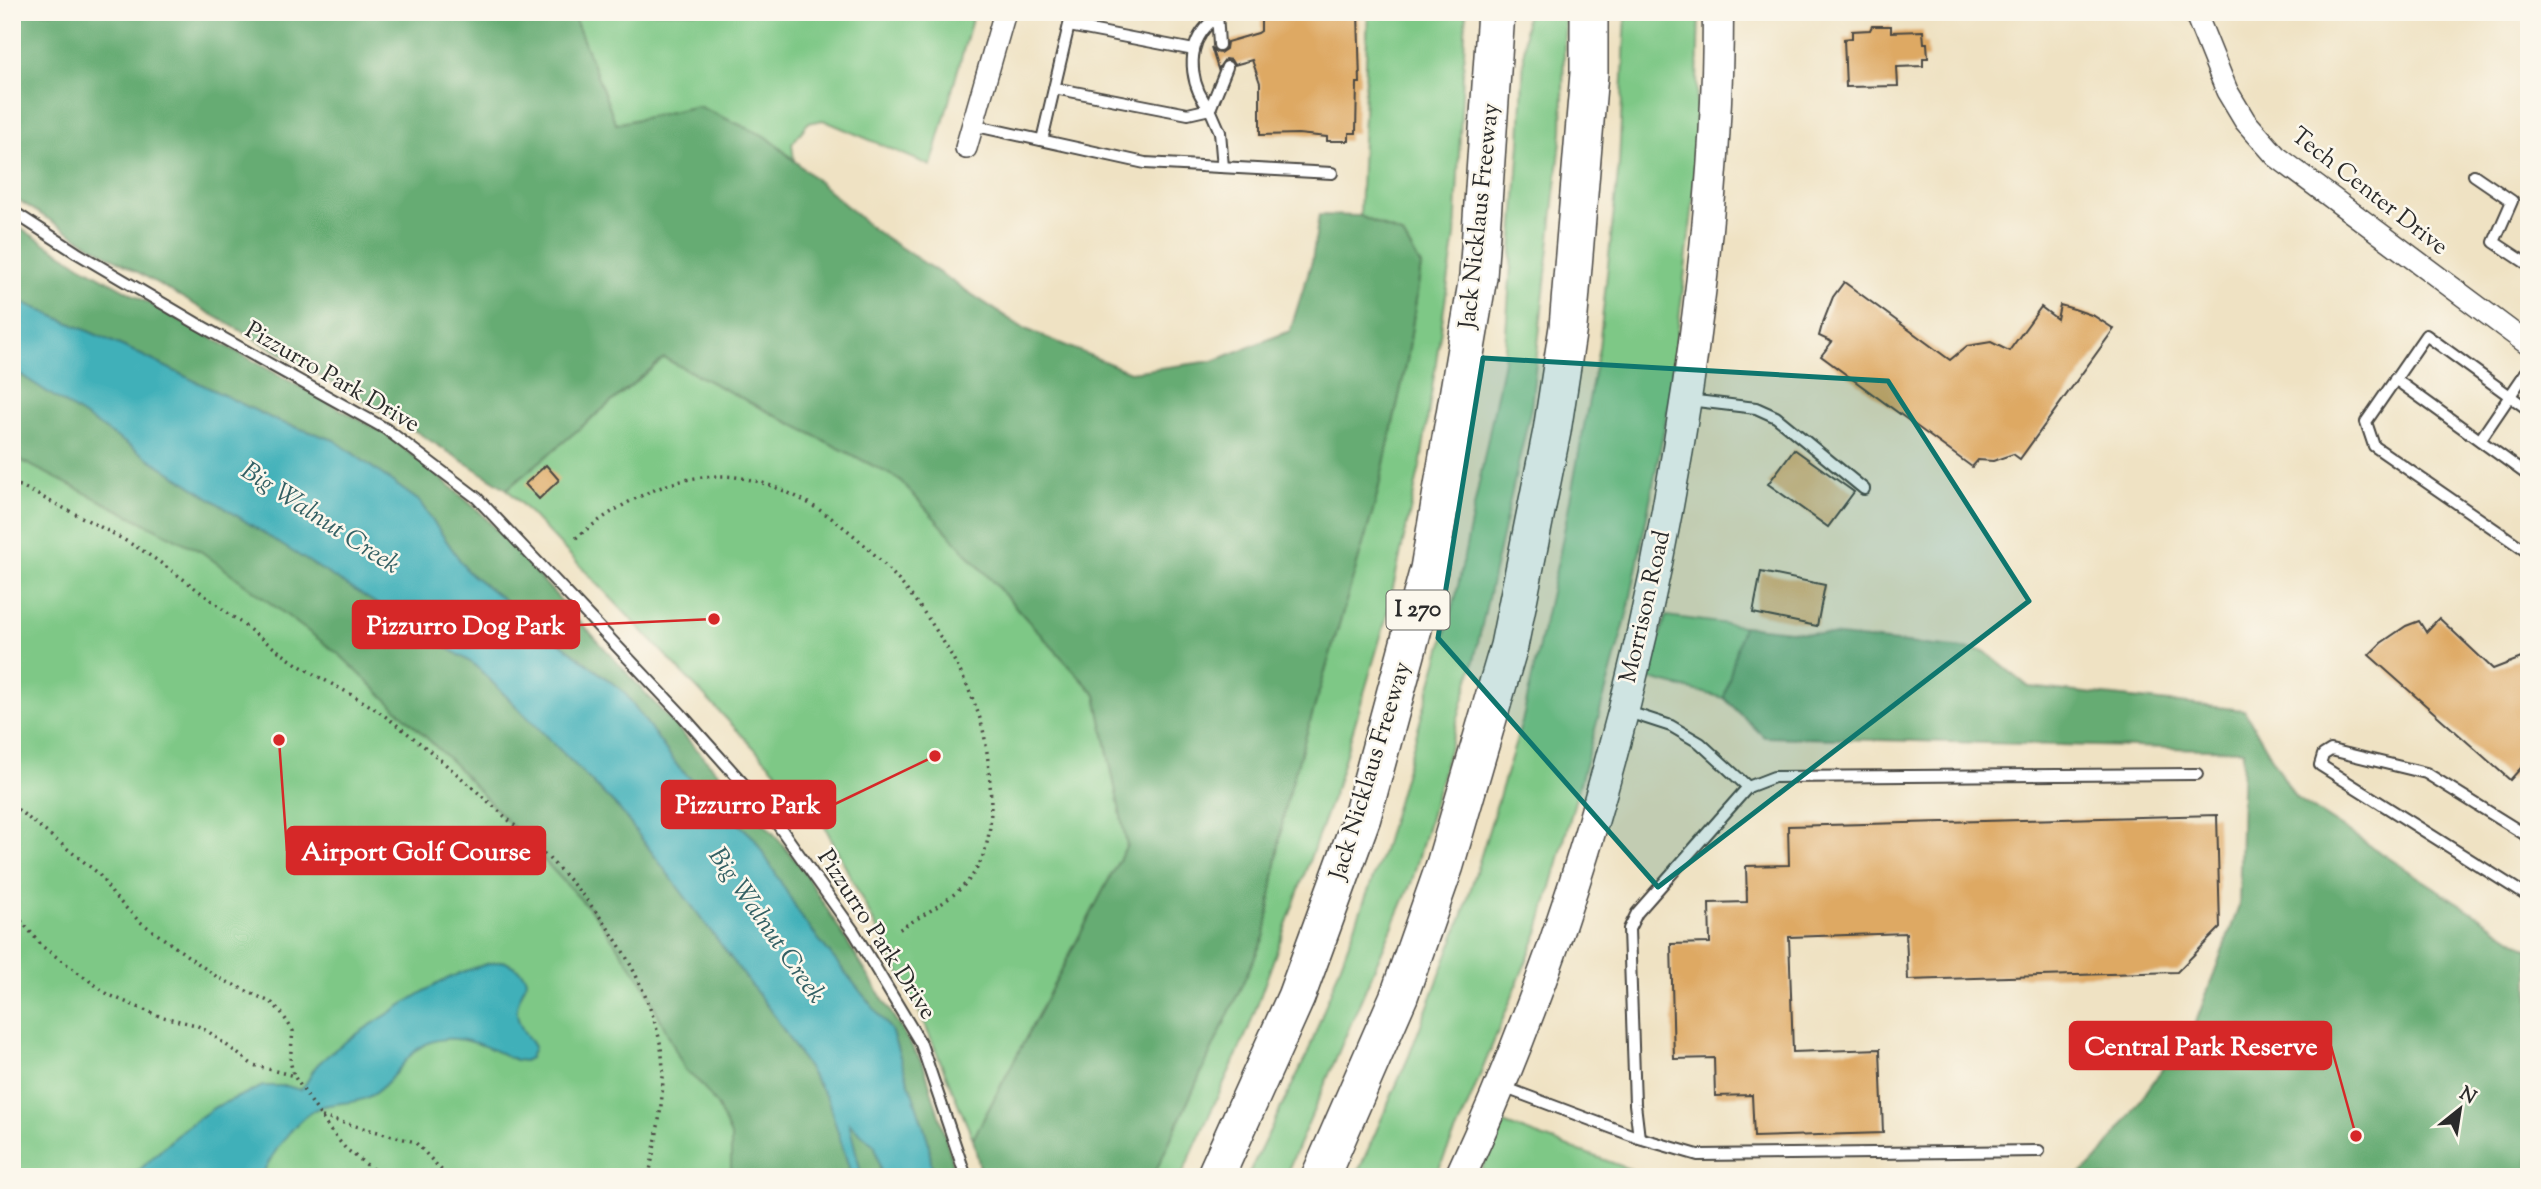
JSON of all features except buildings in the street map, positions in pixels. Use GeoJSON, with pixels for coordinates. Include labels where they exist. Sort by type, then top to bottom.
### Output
{"type":"FeatureCollection","features":[{"type":"Feature","properties":{"kind":"highway","name":"Jack Nicklaus Freeway"},"geometry":{"type":"LineString","coordinates":[[1215,1177],[1296,997],[1362,817],[1429,569],[1478,277],[1496,12]]}},
{"type":"Feature","properties":{"kind":"highway"},"geometry":{"type":"LineString","coordinates":[[1320,1177],[1403,982],[1445,865],[1509,646],[1552,431],[1568,327],[1588,73],[1589,12]]}},
{"type":"Feature","properties":{"kind":"street"},"geometry":{"type":"LineString","coordinates":[[966,148],[1004,12]]}},
{"type":"Feature","properties":{"kind":"street","name":"Morrison Road"},"geometry":{"type":"LineString","coordinates":[[1460,1177],[1499,1086],[1558,929],[1601,792],[1643,630],[1664,530],[1698,315],[1713,164],[1718,12]]}},
{"type":"Feature","properties":{"kind":"street","name":"Tech Center Drive"},"geometry":{"type":"LineString","coordinates":[[2194,12],[2227,91],[2245,121],[2276,156],[2529,345]]}},
{"type":"Feature","properties":{"kind":"lane"},"geometry":{"type":"LineString","coordinates":[[1042,140],[1072,12]]}},
{"type":"Feature","properties":{"kind":"lane"},"geometry":{"type":"LineString","coordinates":[[1217,14],[1219,45]]}},
{"type":"Feature","properties":{"kind":"lane"},"geometry":{"type":"LineString","coordinates":[[1217,14],[1201,33],[1194,50],[1195,82],[1199,97],[1210,109],[1220,132],[1223,167]]}},
{"type":"Feature","properties":{"kind":"lane"},"geometry":{"type":"LineString","coordinates":[[1069,26],[1194,50]]}},
{"type":"Feature","properties":{"kind":"lane"},"geometry":{"type":"LineString","coordinates":[[1210,109],[1227,67]]}},
{"type":"Feature","properties":{"kind":"lane"},"geometry":{"type":"LineString","coordinates":[[1054,88],[1188,114],[1210,109]]}},
{"type":"Feature","properties":{"kind":"lane"},"geometry":{"type":"LineString","coordinates":[[972,125],[1145,163],[1332,173]]}},
{"type":"Feature","properties":{"kind":"lane"},"geometry":{"type":"LineString","coordinates":[[2474,174],[2512,201],[2494,242],[2529,265]]}},
{"type":"Feature","properties":{"kind":"lane","name":"Pizzurro Park Drive"},"geometry":{"type":"LineString","coordinates":[[12,211],[196,323],[386,429],[477,498],[672,704],[771,815],[854,932],[921,1044],[966,1177]]}},
{"type":"Feature","properties":{"kind":"lane"},"geometry":{"type":"LineString","coordinates":[[2529,410],[2426,335],[2366,422],[2374,446],[2529,553]]}},
{"type":"Feature","properties":{"kind":"lane"},"geometry":{"type":"LineString","coordinates":[[2480,440],[2529,368]]}},
{"type":"Feature","properties":{"kind":"lane"},"geometry":{"type":"LineString","coordinates":[[2395,379],[2529,476]]}},
{"type":"Feature","properties":{"kind":"lane"},"geometry":{"type":"LineString","coordinates":[[1686,400],[1756,408],[1776,417],[1864,489]]}},
{"type":"Feature","properties":{"kind":"lane"},"geometry":{"type":"LineString","coordinates":[[1622,710],[1671,726],[1700,743],[1748,787]]}},
{"type":"Feature","properties":{"kind":"lane"},"geometry":{"type":"LineString","coordinates":[[2529,837],[2426,773],[2331,750],[2323,755],[2320,765],[2529,897]]}},
{"type":"Feature","properties":{"kind":"lane"},"geometry":{"type":"LineString","coordinates":[[1639,1138],[1634,1104],[1629,929],[1637,913],[1748,787],[1774,777],[2197,774]]}},
{"type":"Feature","properties":{"kind":"lane"},"geometry":{"type":"LineString","coordinates":[[1499,1086],[1639,1138],[1698,1154],[2039,1151]]}},
{"type":"Feature","properties":{"kind":"path"},"geometry":{"type":"LineString","coordinates":[[576,538],[593,525],[654,490],[677,481],[733,477],[784,490],[809,503],[858,541],[913,600],[953,658],[979,713],[989,767],[992,824],[984,854],[967,883],[897,931]]}},
{"type":"Feature","properties":{"kind":"path"},"geometry":{"type":"LineString","coordinates":[[12,484],[21,486],[141,550],[285,656],[376,710],[459,775],[514,823],[570,880],[597,911],[630,961],[658,1033],[663,1062],[662,1092],[649,1177]]}},
{"type":"Feature","properties":{"kind":"path"},"geometry":{"type":"LineString","coordinates":[[12,804],[98,873],[114,896],[139,921],[217,977],[272,1003],[281,1012],[293,1031],[290,1061],[294,1076],[346,1149],[383,1177]]}},
{"type":"Feature","properties":{"kind":"path"},"geometry":{"type":"LineString","coordinates":[[12,910],[43,947],[109,995],[159,1016],[209,1032],[253,1065],[294,1076]]}},
{"type":"Feature","properties":{"kind":"path"},"geometry":{"type":"LineString","coordinates":[[320,1116],[415,1142],[448,1177]]}},
{"type":"Feature","properties":{"kind":"highlighted area"},"geometry":{"type":"Polygon","coordinates":[[[1483,358],[1888,381],[2029,601],[1658,887],[1438,638],[1483,358]]]}},
{"type":"Feature","properties":{"kind":"green space"},"geometry":{"type":"Polygon","coordinates":[[[12,12],[572,12],[616,124],[698,106],[767,137],[874,230],[1023,328],[1130,372],[1213,361],[1290,331],[1312,261],[1319,215],[1360,216],[1403,235],[1421,266],[1407,361],[1375,504],[1285,806],[1265,935],[1153,1177],[982,1177],[973,1139],[1127,845],[1096,695],[899,479],[664,358],[507,489],[401,422],[83,241],[12,196],[12,12]]]}},
{"type":"Feature","properties":{"kind":"green space"},"geometry":{"type":"Polygon","coordinates":[[[572,12],[974,12],[931,166],[823,120],[808,123],[792,144],[794,160],[767,137],[698,106],[616,124],[572,12]]]}},
{"type":"Feature","properties":{"kind":"green space"},"geometry":{"type":"Polygon","coordinates":[[[1368,12],[1466,12],[1455,236],[1421,462],[1386,619],[1337,784],[1248,1030],[1181,1177],[1153,1177],[1265,935],[1285,806],[1375,504],[1407,361],[1421,266],[1403,235],[1360,216],[1368,12]]]}},
{"type":"Feature","properties":{"kind":"green space"},"geometry":{"type":"Polygon","coordinates":[[[1526,12],[1565,12],[1562,132],[1531,407],[1473,665],[1412,881],[1285,1177],[1247,1177],[1307,1055],[1383,851],[1456,596],[1504,360],[1520,143],[1526,12]]]}},
{"type":"Feature","properties":{"kind":"green space"},"geometry":{"type":"Polygon","coordinates":[[[1626,12],[1699,12],[1694,195],[1669,404],[1628,611],[1539,930],[1466,1110],[1435,1177],[1356,1177],[1409,1056],[1463,914],[1522,722],[1561,547],[1599,347],[1619,164],[1626,12]]]}},
{"type":"Feature","properties":{"kind":"green space"},"geometry":{"type":"Polygon","coordinates":[[[12,223],[83,267],[386,434],[482,514],[801,867],[924,1066],[955,1177],[933,1177],[928,1140],[891,1030],[804,921],[754,838],[679,768],[624,692],[468,572],[419,501],[334,440],[277,421],[131,350],[26,304],[12,293],[12,223]]]}},
{"type":"Feature","properties":{"kind":"green space"},"geometry":{"type":"Polygon","coordinates":[[[664,358],[899,479],[1096,695],[1127,845],[973,1139],[920,1013],[820,817],[507,489],[664,358]]]}},
{"type":"Feature","properties":{"kind":"green space"},"geometry":{"type":"Polygon","coordinates":[[[12,369],[282,545],[475,665],[620,810],[776,1018],[828,1100],[852,1177],[731,1177],[731,1136],[718,1107],[701,1084],[685,1070],[643,983],[596,916],[454,764],[341,656],[202,552],[12,456],[12,369]]]}},
{"type":"Feature","properties":{"kind":"green space"},"geometry":{"type":"Polygon","coordinates":[[[12,393],[282,553],[890,1177],[12,1177],[12,393]]]}},
{"type":"Feature","properties":{"kind":"green space"},"geometry":{"type":"Polygon","coordinates":[[[1666,616],[1743,626],[1724,698],[1646,678],[1666,616]]]}},
{"type":"Feature","properties":{"kind":"green space"},"geometry":{"type":"Polygon","coordinates":[[[1743,626],[1984,651],[2029,687],[2244,710],[2295,797],[2529,949],[2529,1177],[2077,1177],[2099,1158],[2196,1022],[2239,906],[2243,750],[1764,737],[1724,698],[1743,626]]]}},
{"type":"Feature","properties":{"kind":"green space"},"geometry":{"type":"Polygon","coordinates":[[[848,1122],[875,1146],[882,1177],[862,1177],[848,1122]]]}},
{"type":"Feature","properties":{"kind":"green space"},"geometry":{"type":"Polygon","coordinates":[[[1503,1123],[1632,1170],[1581,1177],[1478,1177],[1503,1123]]]}},
{"type":"Feature","properties":{"kind":"water","name":"Big Walnut Creek"},"geometry":{"type":"Polygon","coordinates":[[[12,293],[26,304],[131,350],[277,421],[334,440],[419,501],[468,572],[624,692],[679,768],[754,838],[804,921],[891,1030],[928,1140],[933,1177],[882,1177],[875,1146],[849,1123],[862,1177],[852,1177],[828,1100],[776,1018],[620,810],[475,665],[282,545],[12,369],[12,293]]]}},
{"type":"Feature","properties":{"kind":"water"},"geometry":{"type":"Polygon","coordinates":[[[503,961],[523,973],[526,979],[517,1013],[521,1027],[534,1047],[530,1058],[524,1061],[516,1060],[464,1040],[433,1041],[415,1051],[372,1095],[324,1106],[305,1117],[279,1146],[261,1177],[132,1177],[182,1130],[215,1107],[263,1086],[287,1086],[300,1090],[315,1067],[333,1051],[409,1001],[470,969],[503,961]]]}},
{"type":"Feature","properties":{"kind":"place","name":"Pizzurro Dog Park"},"geometry":{"type":"Point","coordinates":[714,619]}},
{"type":"Feature","properties":{"kind":"place","name":"Airport Golf Course"},"geometry":{"type":"Point","coordinates":[279,740]}},
{"type":"Feature","properties":{"kind":"place","name":"Pizzurro Park"},"geometry":{"type":"Point","coordinates":[935,756]}},
{"type":"Feature","properties":{"kind":"place","name":"Central Park Reserve"},"geometry":{"type":"Point","coordinates":[2356,1136]}}]}
